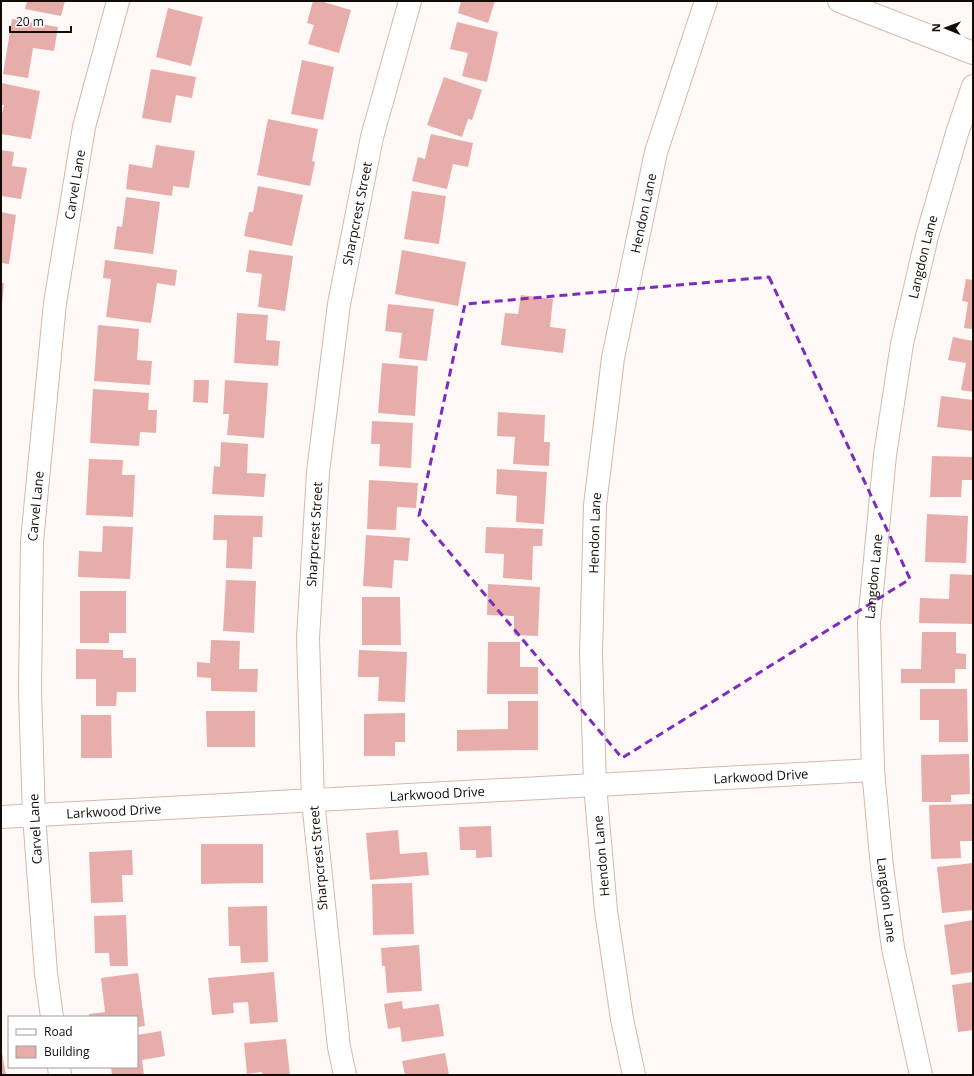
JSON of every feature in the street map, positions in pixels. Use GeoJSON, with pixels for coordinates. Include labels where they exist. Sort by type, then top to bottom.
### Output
{"type":"FeatureCollection","features":[{"type":"Feature","properties":{"kind":"street","name":"Carvel Lane"},"geometry":{"type":"LineString","coordinates":[[52,1016],[46,973],[34,816],[30,690],[32,541],[55,303],[84,127],[118,1]]}},
{"type":"Feature","properties":{"kind":"street","name":"Sharpcrest Street"},"geometry":{"type":"LineString","coordinates":[[345,1075],[338,1039],[313,801],[308,638],[318,472],[342,289],[372,137],[410,1]]}},
{"type":"Feature","properties":{"kind":"street","name":"Hendon Lane"},"geometry":{"type":"LineString","coordinates":[[634,1075],[622,1019],[606,911],[595,785],[591,654],[595,505],[613,358],[656,152],[706,1]]}},
{"type":"Feature","properties":{"kind":"street"},"geometry":{"type":"LineString","coordinates":[[840,1],[973,53]]}},
{"type":"Feature","properties":{"kind":"street","name":"Langdon Lane"},"geometry":{"type":"LineString","coordinates":[[921,1075],[893,948],[873,770],[869,623],[885,456],[902,344],[927,236],[957,133],[973,86]]}},
{"type":"Feature","properties":{"kind":"street","name":"Larkwood Drive"},"geometry":{"type":"LineString","coordinates":[[1,817],[873,770]]}},
{"type":"Feature","properties":{"kind":"highlighted area"},"geometry":{"type":"Polygon","coordinates":[[[769,277],[910,579],[622,758],[419,516],[465,304],[769,277]]]}},
{"type":"Feature","properties":{"kind":"building"},"geometry":{"type":"Polygon","coordinates":[[[27,1],[65,1],[61,16],[25,9],[27,1]]]}},
{"type":"Feature","properties":{"kind":"building"},"geometry":{"type":"Polygon","coordinates":[[[313,1],[320,1],[351,10],[339,53],[308,44],[314,25],[307,23],[313,1]]]}},
{"type":"Feature","properties":{"kind":"building"},"geometry":{"type":"Polygon","coordinates":[[[461,1],[495,1],[488,23],[458,13],[461,1]]]}},
{"type":"Feature","properties":{"kind":"building"},"geometry":{"type":"Polygon","coordinates":[[[168,8],[203,17],[191,66],[156,57],[168,8]]]}},
{"type":"Feature","properties":{"kind":"building"},"geometry":{"type":"Polygon","coordinates":[[[12,19],[58,27],[54,51],[33,48],[28,78],[3,74],[12,19]]]}},
{"type":"Feature","properties":{"kind":"building"},"geometry":{"type":"Polygon","coordinates":[[[457,22],[498,32],[487,82],[462,76],[468,53],[450,49],[457,22]]]}},
{"type":"Feature","properties":{"kind":"building"},"geometry":{"type":"Polygon","coordinates":[[[302,60],[334,67],[323,120],[291,114],[302,60]]]}},
{"type":"Feature","properties":{"kind":"building"},"geometry":{"type":"Polygon","coordinates":[[[151,69],[196,77],[192,98],[176,95],[171,123],[142,118],[151,69]]]}},
{"type":"Feature","properties":{"kind":"building"},"geometry":{"type":"Polygon","coordinates":[[[444,77],[482,90],[472,120],[468,119],[462,137],[427,125],[444,77]]]}},
{"type":"Feature","properties":{"kind":"building"},"geometry":{"type":"Polygon","coordinates":[[[1,83],[40,91],[31,139],[1,134],[1,118],[4,105],[1,105],[1,83]]]}},
{"type":"Feature","properties":{"kind":"building"},"geometry":{"type":"Polygon","coordinates":[[[268,119],[318,129],[312,161],[315,162],[310,186],[257,175],[268,119]]]}},
{"type":"Feature","properties":{"kind":"building"},"geometry":{"type":"Polygon","coordinates":[[[431,134],[473,143],[468,167],[453,164],[447,189],[412,181],[418,157],[425,159],[431,134]]]}},
{"type":"Feature","properties":{"kind":"building"},"geometry":{"type":"Polygon","coordinates":[[[156,145],[195,151],[189,188],[173,186],[172,196],[126,189],[129,164],[152,168],[156,145]]]}},
{"type":"Feature","properties":{"kind":"building"},"geometry":{"type":"Polygon","coordinates":[[[1,150],[14,152],[12,166],[27,168],[21,199],[1,196],[1,150]]]}},
{"type":"Feature","properties":{"kind":"building"},"geometry":{"type":"Polygon","coordinates":[[[258,186],[303,195],[292,246],[244,236],[249,212],[253,212],[258,186]]]}},
{"type":"Feature","properties":{"kind":"building"},"geometry":{"type":"Polygon","coordinates":[[[412,191],[446,196],[439,244],[404,239],[412,191]]]}},
{"type":"Feature","properties":{"kind":"building"},"geometry":{"type":"Polygon","coordinates":[[[126,197],[160,202],[153,254],[114,249],[117,226],[122,227],[126,197]]]}},
{"type":"Feature","properties":{"kind":"building"},"geometry":{"type":"Polygon","coordinates":[[[1,212],[16,215],[9,264],[1,263],[1,212]]]}},
{"type":"Feature","properties":{"kind":"building"},"geometry":{"type":"Polygon","coordinates":[[[249,250],[293,256],[285,311],[258,307],[262,274],[246,272],[249,250]]]}},
{"type":"Feature","properties":{"kind":"building"},"geometry":{"type":"Polygon","coordinates":[[[402,250],[466,262],[458,306],[395,294],[402,250]]]}},
{"type":"Feature","properties":{"kind":"building"},"geometry":{"type":"Polygon","coordinates":[[[105,260],[177,270],[175,286],[157,283],[151,323],[106,317],[111,279],[103,278],[105,260]]]}},
{"type":"Feature","properties":{"kind":"building"},"geometry":{"type":"Polygon","coordinates":[[[966,279],[973,280],[973,329],[964,328],[968,302],[962,301],[966,279]]]}},
{"type":"Feature","properties":{"kind":"building"},"geometry":{"type":"Polygon","coordinates":[[[1,283],[4,283],[2,305],[1,305],[1,283]]]}},
{"type":"Feature","properties":{"kind":"building"},"geometry":{"type":"Polygon","coordinates":[[[521,295],[553,299],[550,327],[566,329],[563,353],[501,345],[505,313],[518,314],[521,295]]]}},
{"type":"Feature","properties":{"kind":"building"},"geometry":{"type":"Polygon","coordinates":[[[388,304],[434,309],[427,361],[399,358],[402,333],[385,331],[388,304]]]}},
{"type":"Feature","properties":{"kind":"building"},"geometry":{"type":"Polygon","coordinates":[[[237,313],[268,315],[266,340],[280,341],[278,366],[234,363],[237,313]]]}},
{"type":"Feature","properties":{"kind":"building"},"geometry":{"type":"Polygon","coordinates":[[[98,325],[139,329],[137,360],[152,361],[150,385],[94,381],[98,325]]]}},
{"type":"Feature","properties":{"kind":"building"},"geometry":{"type":"Polygon","coordinates":[[[953,337],[973,341],[973,392],[961,390],[966,363],[948,360],[953,337]]]}},
{"type":"Feature","properties":{"kind":"building"},"geometry":{"type":"Polygon","coordinates":[[[382,363],[418,366],[415,416],[378,413],[382,363]]]}},
{"type":"Feature","properties":{"kind":"building"},"geometry":{"type":"Polygon","coordinates":[[[194,380],[209,380],[208,403],[193,402],[194,380]]]}},
{"type":"Feature","properties":{"kind":"building"},"geometry":{"type":"Polygon","coordinates":[[[225,380],[268,383],[264,438],[227,435],[229,414],[223,414],[225,380]]]}},
{"type":"Feature","properties":{"kind":"building"},"geometry":{"type":"Polygon","coordinates":[[[93,389],[149,393],[148,410],[157,410],[156,433],[140,432],[139,446],[90,443],[93,389]]]}},
{"type":"Feature","properties":{"kind":"building"},"geometry":{"type":"Polygon","coordinates":[[[941,396],[973,400],[973,431],[937,427],[941,396]]]}},
{"type":"Feature","properties":{"kind":"building"},"geometry":{"type":"Polygon","coordinates":[[[498,412],[545,415],[544,442],[550,442],[549,466],[513,464],[515,437],[497,436],[498,412]]]}},
{"type":"Feature","properties":{"kind":"building"},"geometry":{"type":"Polygon","coordinates":[[[372,421],[413,423],[411,468],[379,466],[380,444],[371,444],[372,421]]]}},
{"type":"Feature","properties":{"kind":"building"},"geometry":{"type":"Polygon","coordinates":[[[221,442],[248,444],[247,473],[266,474],[264,497],[212,494],[214,466],[220,467],[221,442]]]}},
{"type":"Feature","properties":{"kind":"building"},"geometry":{"type":"Polygon","coordinates":[[[932,456],[973,457],[973,480],[962,480],[961,497],[930,497],[932,456]]]}},
{"type":"Feature","properties":{"kind":"building"},"geometry":{"type":"Polygon","coordinates":[[[89,459],[123,460],[122,475],[135,475],[133,517],[86,515],[89,459]]]}},
{"type":"Feature","properties":{"kind":"building"},"geometry":{"type":"Polygon","coordinates":[[[497,469],[547,472],[544,524],[516,522],[517,496],[496,494],[497,469]]]}},
{"type":"Feature","properties":{"kind":"building"},"geometry":{"type":"Polygon","coordinates":[[[369,480],[418,483],[416,508],[397,507],[396,530],[367,529],[369,480]]]}},
{"type":"Feature","properties":{"kind":"building"},"geometry":{"type":"Polygon","coordinates":[[[927,514],[968,516],[966,563],[925,562],[927,514]]]}},
{"type":"Feature","properties":{"kind":"building"},"geometry":{"type":"Polygon","coordinates":[[[214,515],[263,516],[262,537],[253,537],[252,569],[226,568],[227,540],[213,540],[214,515]]]}},
{"type":"Feature","properties":{"kind":"building"},"geometry":{"type":"Polygon","coordinates":[[[103,526],[133,527],[130,579],[78,577],[79,551],[102,552],[103,526]]]}},
{"type":"Feature","properties":{"kind":"building"},"geometry":{"type":"Polygon","coordinates":[[[486,527],[543,529],[542,546],[533,546],[532,580],[503,578],[504,554],[485,553],[486,527]]]}},
{"type":"Feature","properties":{"kind":"building"},"geometry":{"type":"Polygon","coordinates":[[[366,535],[410,538],[408,561],[394,560],[392,588],[363,586],[366,535]]]}},
{"type":"Feature","properties":{"kind":"building"},"geometry":{"type":"Polygon","coordinates":[[[950,574],[973,575],[973,624],[919,623],[920,598],[949,599],[950,574]]]}},
{"type":"Feature","properties":{"kind":"building"},"geometry":{"type":"Polygon","coordinates":[[[226,580],[256,581],[254,633],[223,631],[226,580]]]}},
{"type":"Feature","properties":{"kind":"building"},"geometry":{"type":"Polygon","coordinates":[[[488,584],[540,587],[538,636],[514,635],[514,616],[487,615],[488,584]]]}},
{"type":"Feature","properties":{"kind":"building"},"geometry":{"type":"Polygon","coordinates":[[[80,591],[126,591],[126,633],[109,633],[109,643],[80,643],[80,591]]]}},
{"type":"Feature","properties":{"kind":"building"},"geometry":{"type":"Polygon","coordinates":[[[362,597],[400,597],[401,645],[362,645],[362,597]]]}},
{"type":"Feature","properties":{"kind":"building"},"geometry":{"type":"Polygon","coordinates":[[[922,632],[956,632],[956,653],[966,654],[966,669],[955,669],[955,683],[901,683],[901,669],[921,669],[922,632]]]}},
{"type":"Feature","properties":{"kind":"building"},"geometry":{"type":"Polygon","coordinates":[[[211,640],[240,641],[239,669],[258,669],[257,692],[211,691],[211,678],[197,677],[197,662],[210,663],[211,640]]]}},
{"type":"Feature","properties":{"kind":"building"},"geometry":{"type":"Polygon","coordinates":[[[488,642],[520,642],[520,667],[538,667],[538,694],[487,694],[488,642]]]}},
{"type":"Feature","properties":{"kind":"building"},"geometry":{"type":"Polygon","coordinates":[[[76,649],[123,650],[123,658],[136,658],[136,692],[117,692],[116,706],[96,706],[96,679],[76,679],[76,649]]]}},
{"type":"Feature","properties":{"kind":"building"},"geometry":{"type":"Polygon","coordinates":[[[359,650],[407,652],[405,702],[378,701],[379,677],[358,677],[359,650]]]}},
{"type":"Feature","properties":{"kind":"building"},"geometry":{"type":"Polygon","coordinates":[[[920,689],[967,689],[968,742],[939,742],[939,720],[920,720],[920,689]]]}},
{"type":"Feature","properties":{"kind":"building"},"geometry":{"type":"Polygon","coordinates":[[[508,701],[538,701],[538,750],[457,751],[457,730],[508,729],[508,701]]]}},
{"type":"Feature","properties":{"kind":"building"},"geometry":{"type":"Polygon","coordinates":[[[206,711],[255,711],[255,747],[207,747],[206,711]]]}},
{"type":"Feature","properties":{"kind":"building"},"geometry":{"type":"Polygon","coordinates":[[[405,713],[405,742],[395,742],[395,756],[364,756],[364,714],[405,713]]]}},
{"type":"Feature","properties":{"kind":"building"},"geometry":{"type":"Polygon","coordinates":[[[81,715],[111,715],[112,758],[81,758],[81,715]]]}},
{"type":"Feature","properties":{"kind":"building"},"geometry":{"type":"Polygon","coordinates":[[[969,754],[970,794],[951,795],[951,802],[922,802],[921,755],[969,754]]]}},
{"type":"Feature","properties":{"kind":"building"},"geometry":{"type":"Polygon","coordinates":[[[973,804],[973,841],[960,841],[961,858],[931,859],[929,805],[973,804]]]}},
{"type":"Feature","properties":{"kind":"building"},"geometry":{"type":"Polygon","coordinates":[[[491,826],[492,857],[476,858],[476,850],[460,850],[459,827],[491,826]]]}},
{"type":"Feature","properties":{"kind":"building"},"geometry":{"type":"Polygon","coordinates":[[[398,830],[400,854],[427,852],[429,875],[370,880],[366,833],[398,830]]]}},
{"type":"Feature","properties":{"kind":"building"},"geometry":{"type":"Polygon","coordinates":[[[201,844],[263,844],[263,883],[201,884],[201,844]]]}},
{"type":"Feature","properties":{"kind":"building"},"geometry":{"type":"Polygon","coordinates":[[[132,850],[133,875],[122,875],[123,902],[91,903],[89,852],[132,850]]]}},
{"type":"Feature","properties":{"kind":"building"},"geometry":{"type":"Polygon","coordinates":[[[973,863],[973,910],[942,913],[937,867],[973,863]]]}},
{"type":"Feature","properties":{"kind":"building"},"geometry":{"type":"Polygon","coordinates":[[[412,883],[414,934],[373,935],[372,884],[412,883]]]}},
{"type":"Feature","properties":{"kind":"building"},"geometry":{"type":"Polygon","coordinates":[[[267,906],[268,962],[241,963],[240,946],[229,946],[228,907],[267,906]]]}},
{"type":"Feature","properties":{"kind":"building"},"geometry":{"type":"Polygon","coordinates":[[[126,915],[128,966],[110,966],[109,953],[95,953],[94,916],[126,915]]]}},
{"type":"Feature","properties":{"kind":"building"},"geometry":{"type":"Polygon","coordinates":[[[973,920],[973,972],[951,975],[944,925],[973,920]]]}},
{"type":"Feature","properties":{"kind":"building"},"geometry":{"type":"Polygon","coordinates":[[[419,945],[422,991],[387,993],[385,966],[382,966],[381,948],[419,945]]]}},
{"type":"Feature","properties":{"kind":"building"},"geometry":{"type":"Polygon","coordinates":[[[274,972],[278,1022],[250,1024],[248,1002],[233,1003],[234,1013],[212,1015],[208,978],[274,972]]]}},
{"type":"Feature","properties":{"kind":"building"},"geometry":{"type":"Polygon","coordinates":[[[138,973],[145,1026],[138,1027],[138,1016],[89,1016],[89,1014],[105,1012],[101,978],[138,973]]]}},
{"type":"Feature","properties":{"kind":"building"},"geometry":{"type":"Polygon","coordinates":[[[973,982],[973,1030],[958,1032],[952,985],[973,982]]]}},
{"type":"Feature","properties":{"kind":"building"},"geometry":{"type":"Polygon","coordinates":[[[402,1001],[403,1009],[439,1004],[444,1036],[402,1042],[400,1027],[388,1029],[384,1004],[402,1001]]]}},
{"type":"Feature","properties":{"kind":"building"},"geometry":{"type":"Polygon","coordinates":[[[161,1031],[165,1056],[142,1060],[144,1075],[112,1075],[111,1068],[138,1068],[138,1035],[161,1031]]]}},
{"type":"Feature","properties":{"kind":"building"},"geometry":{"type":"Polygon","coordinates":[[[286,1039],[290,1075],[262,1075],[262,1072],[247,1074],[244,1043],[286,1039]]]}},
{"type":"Feature","properties":{"kind":"building"},"geometry":{"type":"Polygon","coordinates":[[[2,1053],[6,1075],[1,1075],[2,1053]]]}},
{"type":"Feature","properties":{"kind":"building"},"geometry":{"type":"Polygon","coordinates":[[[445,1053],[449,1075],[405,1075],[402,1061],[445,1053]]]}}]}
